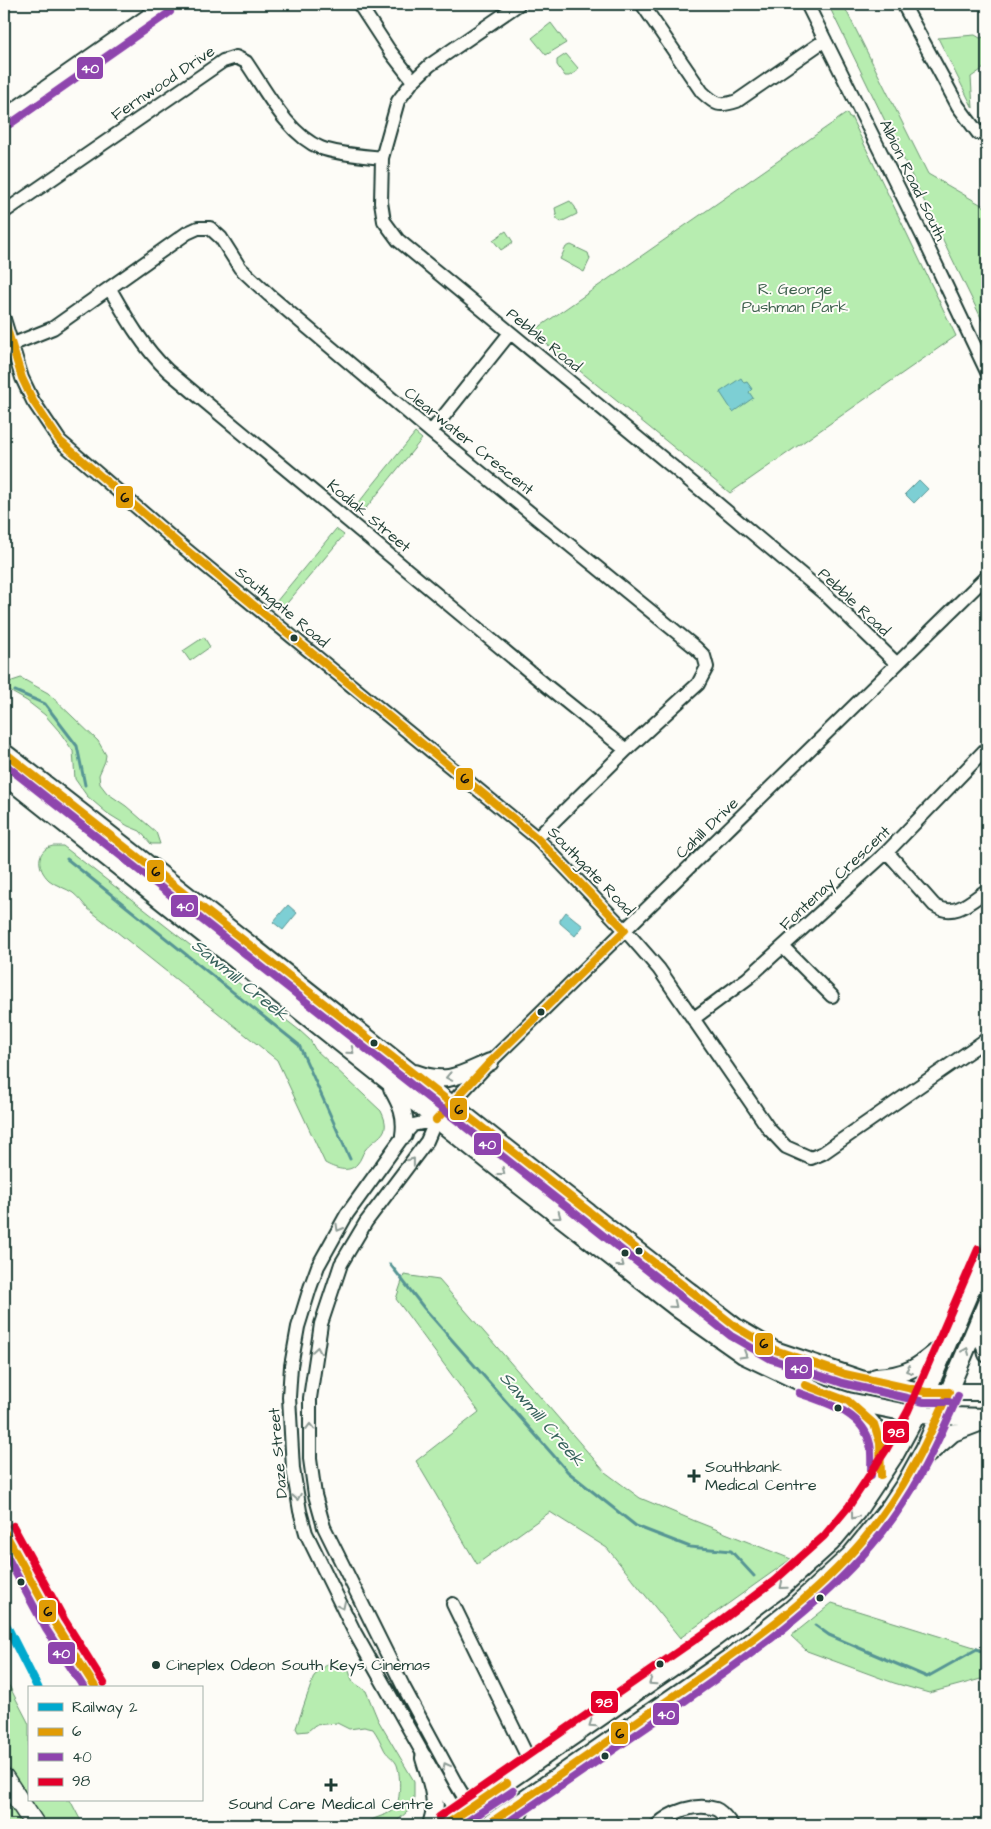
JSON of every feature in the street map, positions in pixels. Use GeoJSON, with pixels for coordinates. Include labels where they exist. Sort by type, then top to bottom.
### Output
{"type":"FeatureCollection","features":[{"type":"Feature","properties":{"kind":"highway"},"geometry":{"type":"LineString","coordinates":[[4,1778],[35,1825]]}},
{"type":"Feature","properties":{"kind":"main road"},"geometry":{"type":"LineString","coordinates":[[4,752],[736,1327],[775,1350],[861,1379],[926,1392],[987,1392]]}},
{"type":"Feature","properties":{"kind":"main road"},"geometry":{"type":"LineString","coordinates":[[4,776],[52,812],[526,1191],[652,1287],[679,1310],[743,1356],[823,1393],[848,1401],[917,1415],[987,1418]]}},
{"type":"Feature","properties":{"kind":"main road"},"geometry":{"type":"LineString","coordinates":[[52,812],[64,798]]}},
{"type":"Feature","properties":{"kind":"main road"},"geometry":{"type":"LineString","coordinates":[[408,1071],[431,1079],[450,1078],[490,1062]]}},
{"type":"Feature","properties":{"kind":"main road"},"geometry":{"type":"LineString","coordinates":[[387,1080],[403,1108],[406,1118],[404,1135]]}},
{"type":"Feature","properties":{"kind":"main road"},"geometry":{"type":"LineString","coordinates":[[526,1191],[542,1176]]}},
{"type":"Feature","properties":{"kind":"main road"},"geometry":{"type":"LineString","coordinates":[[459,1819],[715,1638],[780,1589],[837,1536],[857,1512],[895,1455],[917,1415],[987,1253]]}},
{"type":"Feature","properties":{"kind":"main road"},"geometry":{"type":"LineString","coordinates":[[652,1287],[665,1273]]}},
{"type":"Feature","properties":{"kind":"main road"},"geometry":{"type":"LineString","coordinates":[[985,1305],[984,1342],[987,1354]]}},
{"type":"Feature","properties":{"kind":"main road"},"geometry":{"type":"LineString","coordinates":[[487,1825],[736,1653],[790,1610],[850,1555],[878,1522],[914,1467],[939,1416],[985,1305]]}},
{"type":"Feature","properties":{"kind":"main road"},"geometry":{"type":"LineString","coordinates":[[861,1379],[886,1376],[914,1369],[947,1342]]}},
{"type":"Feature","properties":{"kind":"main road"},"geometry":{"type":"LineString","coordinates":[[764,1366],[775,1350]]}},
{"type":"Feature","properties":{"kind":"main road"},"geometry":{"type":"LineString","coordinates":[[848,1401],[870,1420],[877,1430],[882,1450],[881,1475]]}},
{"type":"Feature","properties":{"kind":"main road"},"geometry":{"type":"LineString","coordinates":[[914,1467],[953,1433],[987,1418]]}},
{"type":"Feature","properties":{"kind":"main road"},"geometry":{"type":"LineString","coordinates":[[819,1554],[834,1571]]}},
{"type":"Feature","properties":{"kind":"main road"},"geometry":{"type":"LineString","coordinates":[[424,1758],[436,1810],[431,1825]]}},
{"type":"Feature","properties":{"kind":"main road"},"geometry":{"type":"LineString","coordinates":[[514,1825],[526,1798]]}},
{"type":"Feature","properties":{"kind":"street"},"geometry":{"type":"LineString","coordinates":[[4,116],[164,4]]}},
{"type":"Feature","properties":{"kind":"street"},"geometry":{"type":"LineString","coordinates":[[359,4],[389,50],[414,81]]}},
{"type":"Feature","properties":{"kind":"street","name":"Pebble Road"},"geometry":{"type":"LineString","coordinates":[[519,4],[430,65],[398,101],[382,158],[380,202],[384,221],[398,240],[664,458],[826,595],[897,664]]}},
{"type":"Feature","properties":{"kind":"street"},"geometry":{"type":"LineString","coordinates":[[642,4],[702,92],[714,103],[725,105],[737,102],[825,40]]}},
{"type":"Feature","properties":{"kind":"street","name":"Albion Road South"},"geometry":{"type":"LineString","coordinates":[[807,4],[922,235],[987,372]]}},
{"type":"Feature","properties":{"kind":"street"},"geometry":{"type":"LineString","coordinates":[[903,4],[958,106],[978,133],[987,131]]}},
{"type":"Feature","properties":{"kind":"street","name":"Fernwood Drive"},"geometry":{"type":"LineString","coordinates":[[4,212],[223,61],[236,57],[246,62],[292,128],[312,144],[323,149],[382,158]]}},
{"type":"Feature","properties":{"kind":"street","name":"Clearwater Crescent"},"geometry":{"type":"LineString","coordinates":[[11,346],[53,328],[187,233],[198,228],[210,228],[220,238],[240,268],[251,279],[431,432],[696,648],[704,656],[707,667],[698,684],[626,750],[537,838]]}},
{"type":"Feature","properties":{"kind":"street","name":"Kodiak Street"},"geometry":{"type":"LineString","coordinates":[[110,289],[137,335],[153,356],[168,371],[626,750]]}},
{"type":"Feature","properties":{"kind":"street","name":"Southgate Road"},"geometry":{"type":"LineString","coordinates":[[4,319],[22,378],[33,401],[60,441],[178,543],[537,838],[625,930],[659,969],[768,1129],[786,1147],[811,1158],[823,1153],[987,1039]]}},
{"type":"Feature","properties":{"kind":"street"},"geometry":{"type":"LineString","coordinates":[[431,432],[510,333]]}},
{"type":"Feature","properties":{"kind":"street","name":"Cahill Drive"},"geometry":{"type":"LineString","coordinates":[[451,1104],[490,1062],[987,576]]}},
{"type":"Feature","properties":{"kind":"street","name":"Fontenay Crescent"},"geometry":{"type":"LineString","coordinates":[[693,1019],[748,978],[784,948],[887,852],[987,748]]}},
{"type":"Feature","properties":{"kind":"street"},"geometry":{"type":"LineString","coordinates":[[887,852],[934,905],[942,910],[952,911],[965,906],[987,890]]}},
{"type":"Feature","properties":{"kind":"street"},"geometry":{"type":"LineString","coordinates":[[784,948],[832,996]]}},
{"type":"Feature","properties":{"kind":"street","name":"Daze Street"},"geometry":{"type":"LineString","coordinates":[[451,1104],[436,1120],[427,1141],[366,1222],[341,1264],[321,1324],[310,1398],[310,1459],[324,1527],[403,1686],[459,1819]]}},
{"type":"Feature","properties":{"kind":"street","name":"Daze Street"},"geometry":{"type":"LineString","coordinates":[[436,1120],[413,1125],[404,1135],[347,1214],[318,1266],[298,1327],[290,1366],[289,1396],[293,1469],[300,1511],[306,1532],[355,1633],[459,1819],[481,1825]]}},
{"type":"Feature","properties":{"kind":"street"},"geometry":{"type":"LineString","coordinates":[[366,1187],[383,1199]]}},
{"type":"Feature","properties":{"kind":"street"},"geometry":{"type":"LineString","coordinates":[[289,1396],[310,1398]]}},
{"type":"Feature","properties":{"kind":"street"},"geometry":{"type":"LineString","coordinates":[[306,1532],[324,1527]]}},
{"type":"Feature","properties":{"kind":"street"},"geometry":{"type":"LineString","coordinates":[[453,1604],[532,1766]]}},
{"type":"Feature","properties":{"kind":"street"},"geometry":{"type":"LineString","coordinates":[[355,1633],[373,1623]]}},
{"type":"Feature","properties":{"kind":"street"},"geometry":{"type":"LineString","coordinates":[[657,1825],[670,1815],[686,1809],[702,1807],[717,1809],[732,1825]]}},
{"type":"Feature","properties":{"kind":"green space"},"geometry":{"type":"Polygon","coordinates":[[[828,4],[843,4],[928,174],[987,208],[987,275],[981,280],[987,293],[987,330],[828,4]]]}},
{"type":"Feature","properties":{"kind":"green space"},"geometry":{"type":"Polygon","coordinates":[[[551,23],[566,43],[546,55],[532,38],[551,23]]]}},
{"type":"Feature","properties":{"kind":"green space"},"geometry":{"type":"Polygon","coordinates":[[[975,35],[980,38],[987,36],[987,66],[971,77],[973,108],[938,38],[975,35]]]}},
{"type":"Feature","properties":{"kind":"green space"},"geometry":{"type":"Polygon","coordinates":[[[566,54],[578,68],[576,72],[569,76],[565,76],[557,65],[557,60],[566,54]]]}},
{"type":"Feature","properties":{"kind":"green space","name":"R. George Pushman Park"},"geometry":{"type":"Polygon","coordinates":[[[847,113],[849,118],[851,117],[956,336],[730,493],[532,332],[847,113]]]}},
{"type":"Feature","properties":{"kind":"green space"},"geometry":{"type":"Polygon","coordinates":[[[570,201],[575,207],[577,214],[561,222],[557,219],[555,208],[570,201]]]}},
{"type":"Feature","properties":{"kind":"green space"},"geometry":{"type":"Polygon","coordinates":[[[506,231],[513,242],[501,250],[493,240],[506,231]]]}},
{"type":"Feature","properties":{"kind":"green space"},"geometry":{"type":"Polygon","coordinates":[[[571,245],[588,253],[590,259],[584,272],[560,259],[566,247],[571,245]]]}},
{"type":"Feature","properties":{"kind":"green space"},"geometry":{"type":"Polygon","coordinates":[[[415,433],[422,439],[362,513],[355,507],[415,433]]]}},
{"type":"Feature","properties":{"kind":"green space"},"geometry":{"type":"Polygon","coordinates":[[[336,529],[344,535],[283,608],[276,602],[336,529]]]}},
{"type":"Feature","properties":{"kind":"green space"},"geometry":{"type":"Polygon","coordinates":[[[204,637],[210,647],[190,661],[183,651],[204,637]]]}},
{"type":"Feature","properties":{"kind":"green space"},"geometry":{"type":"Polygon","coordinates":[[[21,678],[48,693],[98,741],[106,755],[99,775],[100,784],[107,793],[126,806],[156,832],[160,844],[151,844],[140,831],[107,813],[87,796],[75,779],[73,751],[59,731],[45,715],[27,701],[6,689],[6,683],[21,678]]]}},
{"type":"Feature","properties":{"kind":"green space"},"geometry":{"type":"Polygon","coordinates":[[[53,846],[63,846],[299,1030],[310,1040],[315,1049],[381,1111],[385,1125],[384,1130],[365,1150],[360,1161],[354,1167],[350,1169],[337,1168],[325,1163],[277,1060],[87,908],[73,893],[55,884],[45,876],[40,865],[41,856],[43,851],[53,846]]]}},
{"type":"Feature","properties":{"kind":"green space"},"geometry":{"type":"Polygon","coordinates":[[[404,1275],[439,1280],[605,1472],[640,1498],[791,1559],[680,1638],[607,1548],[550,1512],[477,1564],[416,1461],[479,1412],[396,1299],[404,1275]]]}},
{"type":"Feature","properties":{"kind":"green space"},"geometry":{"type":"Polygon","coordinates":[[[832,1603],[987,1651],[987,1683],[981,1679],[929,1693],[894,1683],[807,1651],[791,1636],[832,1603]]]}},
{"type":"Feature","properties":{"kind":"green space"},"geometry":{"type":"Polygon","coordinates":[[[330,1662],[344,1662],[353,1682],[366,1691],[378,1720],[414,1781],[414,1806],[392,1825],[365,1825],[392,1811],[397,1805],[399,1793],[398,1767],[385,1751],[373,1729],[364,1727],[349,1729],[337,1723],[315,1725],[308,1731],[298,1732],[296,1728],[314,1676],[330,1662]]]}},
{"type":"Feature","properties":{"kind":"green space"},"geometry":{"type":"Polygon","coordinates":[[[4,1676],[28,1722],[28,1802],[71,1802],[83,1825],[4,1825],[4,1676]]]}},
{"type":"Feature","properties":{"kind":"water"},"geometry":{"type":"Polygon","coordinates":[[[741,378],[752,389],[749,392],[753,398],[733,412],[720,392],[741,378]]]}},
{"type":"Feature","properties":{"kind":"water"},"geometry":{"type":"Polygon","coordinates":[[[919,480],[928,489],[914,503],[905,494],[919,480]]]}},
{"type":"Feature","properties":{"kind":"water"},"geometry":{"type":"Polygon","coordinates":[[[288,905],[297,913],[283,930],[273,922],[288,905]]]}},
{"type":"Feature","properties":{"kind":"water"},"geometry":{"type":"Polygon","coordinates":[[[566,912],[583,926],[575,936],[560,923],[566,912]]]}},
{"type":"Feature","properties":{"kind":"waterway","name":"Sawmill Creek"},"geometry":{"type":"LineString","coordinates":[[15,691],[45,704],[77,746],[85,785]]}},
{"type":"Feature","properties":{"kind":"waterway","name":"Sawmill Creek"},"geometry":{"type":"LineString","coordinates":[[67,859],[299,1045],[350,1159]]}},
{"type":"Feature","properties":{"kind":"waterway","name":"Sawmill Creek"},"geometry":{"type":"LineString","coordinates":[[390,1264],[424,1308],[568,1472],[636,1526],[690,1547],[731,1551],[754,1576]]}},
{"type":"Feature","properties":{"kind":"waterway","name":"Sawmill Creek"},"geometry":{"type":"LineString","coordinates":[[815,1625],[829,1635],[927,1677],[977,1649],[987,1655]]}},
{"type":"Feature","properties":{"kind":"rail line","name":"2"},"geometry":{"type":"LineString","coordinates":[[4,1621],[37,1686]]}},
{"type":"Feature","properties":{"kind":"transit line","name":"40"},"geometry":{"type":"LineString","coordinates":[[10,124],[170,12]]}},
{"type":"Feature","properties":{"kind":"transit line","name":"6"},"geometry":{"type":"LineString","coordinates":[[4,319],[22,378],[33,401],[60,441],[178,543],[537,838],[625,930]]}},
{"type":"Feature","properties":{"kind":"transit line","name":"6"},"geometry":{"type":"LineString","coordinates":[[4,752],[736,1327],[775,1350],[845,1374],[926,1392],[949,1392]]}},
{"type":"Feature","properties":{"kind":"transit line","name":"40"},"geometry":{"type":"LineString","coordinates":[[4,764],[731,1336],[771,1359],[842,1383],[924,1402],[949,1402]]}},
{"type":"Feature","properties":{"kind":"transit line","name":"6"},"geometry":{"type":"LineString","coordinates":[[436,1120],[490,1062],[625,930]]}},
{"type":"Feature","properties":{"kind":"transit line","name":"98"},"geometry":{"type":"LineString","coordinates":[[439,1817],[709,1630],[774,1581],[824,1536],[849,1506],[886,1450],[908,1411],[978,1249]]}},
{"type":"Feature","properties":{"kind":"transit line","name":"6"},"geometry":{"type":"LineString","coordinates":[[805,1385],[848,1401],[874,1424],[880,1443],[881,1475]]}},
{"type":"Feature","properties":{"kind":"transit line","name":"6"},"geometry":{"type":"LineString","coordinates":[[487,1825],[722,1662],[773,1624],[821,1584],[864,1539],[890,1504],[922,1450],[949,1392]]}},
{"type":"Feature","properties":{"kind":"transit line","name":"40"},"geometry":{"type":"LineString","coordinates":[[799,1393],[842,1410],[860,1424],[870,1444],[871,1475]]}},
{"type":"Feature","properties":{"kind":"transit line","name":"40"},"geometry":{"type":"LineString","coordinates":[[504,1825],[728,1671],[779,1632],[827,1591],[871,1546],[898,1511],[930,1456],[958,1396]]}},
{"type":"Feature","properties":{"kind":"transit line","name":"98"},"geometry":{"type":"LineString","coordinates":[[13,1526],[64,1619],[104,1683]]}},
{"type":"Feature","properties":{"kind":"transit line","name":"6"},"geometry":{"type":"LineString","coordinates":[[4,1531],[55,1624],[95,1686]]}},
{"type":"Feature","properties":{"kind":"transit line","name":"40"},"geometry":{"type":"LineString","coordinates":[[4,1551],[46,1629],[83,1686]]}},
{"type":"Feature","properties":{"kind":"transit line","name":"6"},"geometry":{"type":"LineString","coordinates":[[445,1825],[507,1783]]}},
{"type":"Feature","properties":{"kind":"transit line","name":"40"},"geometry":{"type":"LineString","coordinates":[[462,1825],[513,1791]]}},
{"type":"Feature","properties":{"kind":"place","name":"Southbank Medical Centre"},"geometry":{"type":"Point","coordinates":[694,1476]}},
{"type":"Feature","properties":{"kind":"place","name":"Cineplex Odeon South Keys Cinemas"},"geometry":{"type":"Point","coordinates":[156,1665]}},
{"type":"Feature","properties":{"kind":"place","name":"Sound Care Medical Centre"},"geometry":{"type":"Point","coordinates":[331,1785]}}]}
